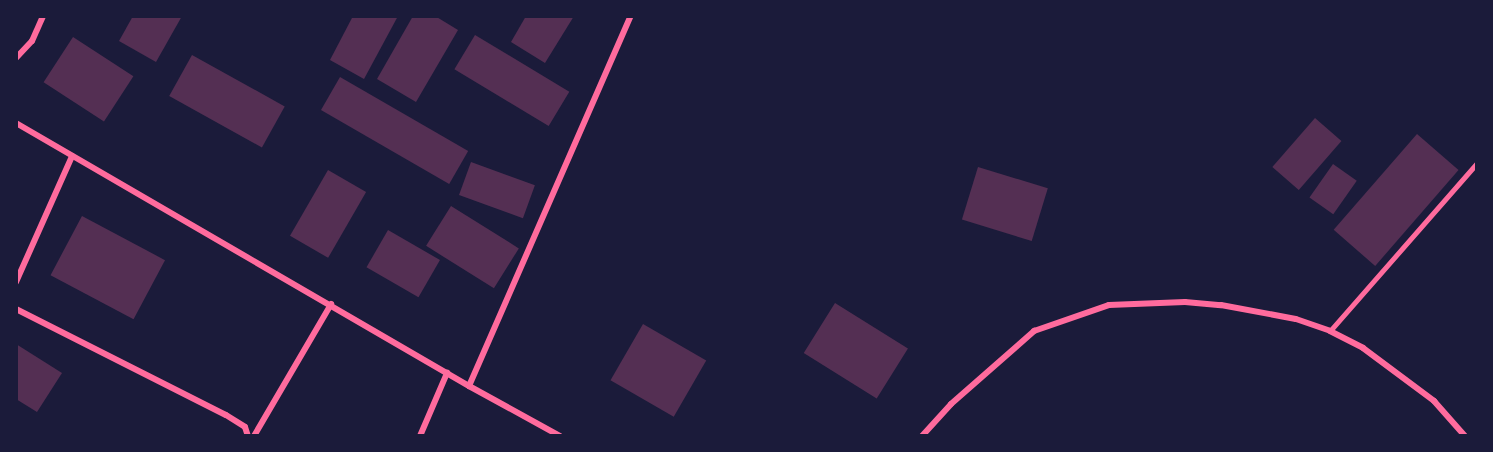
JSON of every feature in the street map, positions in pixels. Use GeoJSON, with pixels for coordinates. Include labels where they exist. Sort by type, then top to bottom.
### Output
{"type":"FeatureCollection","features":[{"type":"Feature","properties":{"kind":"street"},"geometry":{"type":"LineString","coordinates":[[16,58],[32,41],[43,16]]}},
{"type":"Feature","properties":{"kind":"street"},"geometry":{"type":"LineString","coordinates":[[469,386],[631,16]]}},
{"type":"Feature","properties":{"kind":"street"},"geometry":{"type":"LineString","coordinates":[[16,123],[469,386],[560,435]]}},
{"type":"Feature","properties":{"kind":"street"},"geometry":{"type":"LineString","coordinates":[[16,282],[72,156]]}},
{"type":"Feature","properties":{"kind":"street"},"geometry":{"type":"LineString","coordinates":[[922,435],[951,404],[1034,331],[1109,305],[1185,302],[1221,305],[1296,319],[1330,331],[1363,348],[1434,401],[1465,435]]}},
{"type":"Feature","properties":{"kind":"street"},"geometry":{"type":"LineString","coordinates":[[254,435],[331,304]]}},
{"type":"Feature","properties":{"kind":"street"},"geometry":{"type":"LineString","coordinates":[[16,309],[226,415],[245,427],[249,435]]}},
{"type":"Feature","properties":{"kind":"street"},"geometry":{"type":"LineString","coordinates":[[420,435],[447,373]]}},
{"type":"Feature","properties":{"kind":"lane"},"geometry":{"type":"LineString","coordinates":[[1330,331],[1476,164]]}},
{"type":"Feature","properties":{"kind":"building"},"geometry":{"type":"Polygon","coordinates":[[[133,16],[182,16],[156,62],[119,41],[133,16]]]}},
{"type":"Feature","properties":{"kind":"building"},"geometry":{"type":"Polygon","coordinates":[[[353,16],[398,16],[364,79],[330,60],[353,16]]]}},
{"type":"Feature","properties":{"kind":"building"},"geometry":{"type":"Polygon","coordinates":[[[413,16],[435,16],[458,30],[416,102],[377,79],[413,16]]]}},
{"type":"Feature","properties":{"kind":"building"},"geometry":{"type":"Polygon","coordinates":[[[526,16],[574,16],[545,63],[511,42],[526,16]]]}},
{"type":"Feature","properties":{"kind":"building"},"geometry":{"type":"Polygon","coordinates":[[[475,35],[569,92],[549,126],[454,69],[475,35]]]}},
{"type":"Feature","properties":{"kind":"building"},"geometry":{"type":"Polygon","coordinates":[[[73,37],[133,76],[104,122],[44,82],[73,37]]]}},
{"type":"Feature","properties":{"kind":"building"},"geometry":{"type":"Polygon","coordinates":[[[192,55],[285,106],[262,147],[169,96],[192,55]]]}},
{"type":"Feature","properties":{"kind":"building"},"geometry":{"type":"Polygon","coordinates":[[[340,77],[468,151],[449,184],[321,110],[340,77]]]}},
{"type":"Feature","properties":{"kind":"building"},"geometry":{"type":"Polygon","coordinates":[[[1315,118],[1341,141],[1299,190],[1272,167],[1315,118]]]}},
{"type":"Feature","properties":{"kind":"building"},"geometry":{"type":"Polygon","coordinates":[[[1417,134],[1459,170],[1375,266],[1334,230],[1417,134]]]}},
{"type":"Feature","properties":{"kind":"building"},"geometry":{"type":"Polygon","coordinates":[[[471,162],[535,185],[523,218],[459,195],[471,162]]]}},
{"type":"Feature","properties":{"kind":"building"},"geometry":{"type":"Polygon","coordinates":[[[1333,164],[1357,181],[1333,214],[1309,198],[1333,164]]]}},
{"type":"Feature","properties":{"kind":"building"},"geometry":{"type":"Polygon","coordinates":[[[978,167],[1048,188],[1032,241],[962,220],[978,167]]]}},
{"type":"Feature","properties":{"kind":"building"},"geometry":{"type":"Polygon","coordinates":[[[328,170],[366,192],[328,258],[290,236],[328,170]]]}},
{"type":"Feature","properties":{"kind":"building"},"geometry":{"type":"Polygon","coordinates":[[[451,206],[519,248],[494,288],[426,246],[451,206]]]}},
{"type":"Feature","properties":{"kind":"building"},"geometry":{"type":"Polygon","coordinates":[[[82,216],[165,260],[134,319],[51,275],[82,216]]]}},
{"type":"Feature","properties":{"kind":"building"},"geometry":{"type":"Polygon","coordinates":[[[388,230],[440,260],[418,297],[366,267],[388,230]]]}},
{"type":"Feature","properties":{"kind":"building"},"geometry":{"type":"Polygon","coordinates":[[[835,303],[908,349],[877,399],[804,353],[835,303]]]}},
{"type":"Feature","properties":{"kind":"building"},"geometry":{"type":"Polygon","coordinates":[[[643,324],[706,361],[674,417],[610,380],[643,324]]]}},
{"type":"Feature","properties":{"kind":"building"},"geometry":{"type":"Polygon","coordinates":[[[16,344],[62,373],[37,412],[16,399],[16,344]]]}}]}
